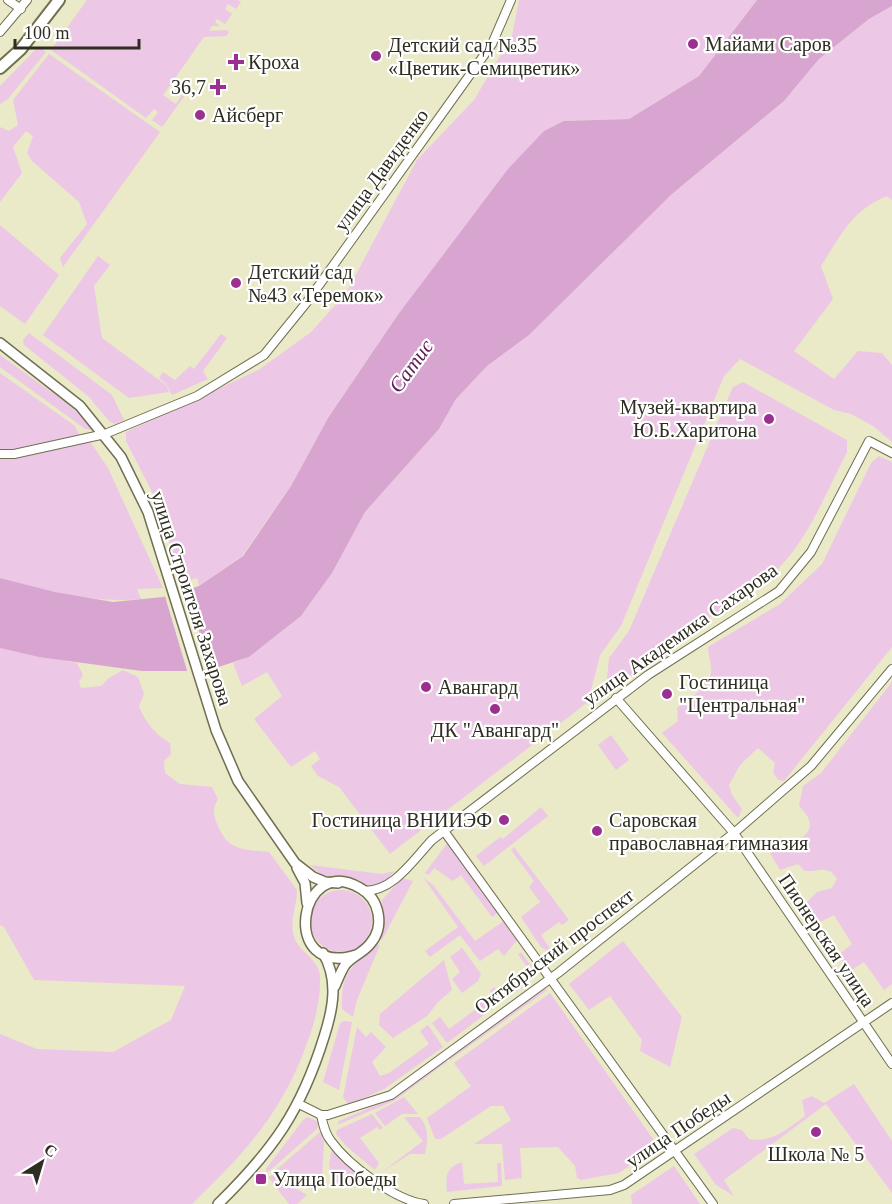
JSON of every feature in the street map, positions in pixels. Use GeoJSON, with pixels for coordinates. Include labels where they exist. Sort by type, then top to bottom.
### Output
{"type":"FeatureCollection","features":[{"type":"Feature","properties":{"kind":"main road"},"geometry":{"type":"LineString","coordinates":[[0,68],[21,49],[59,0]]}},
{"type":"Feature","properties":{"kind":"street"},"geometry":{"type":"LineString","coordinates":[[8,0],[21,9]]}},
{"type":"Feature","properties":{"kind":"street"},"geometry":{"type":"LineString","coordinates":[[0,32],[27,0]]}},
{"type":"Feature","properties":{"kind":"street","name":"улица Давиденко"},"geometry":{"type":"LineString","coordinates":[[0,454],[14,454],[105,434],[197,396],[264,355],[307,302],[492,44],[511,0]]}},
{"type":"Feature","properties":{"kind":"street","name":"улица Строителя Захарова"},"geometry":{"type":"LineString","coordinates":[[0,343],[80,405],[105,434],[136,483],[170,579],[219,738],[238,781],[295,863],[307,893],[306,908]]}},
{"type":"Feature","properties":{"kind":"street","name":"улица Академика Сахарова"},"geometry":{"type":"LineString","coordinates":[[338,883],[349,884],[364,891],[384,887],[403,871],[432,840],[616,698],[779,591],[792,578],[811,552],[869,441],[892,453]]}},
{"type":"Feature","properties":{"kind":"street","name":"Октябрьский проспект"},"geometry":{"type":"LineString","coordinates":[[321,1115],[367,1105],[391,1095],[550,979],[734,833],[811,766],[892,669]]}},
{"type":"Feature","properties":{"kind":"street","name":"Пионерская улица"},"geometry":{"type":"LineString","coordinates":[[616,698],[734,833],[892,1064]]}},
{"type":"Feature","properties":{"kind":"street"},"geometry":{"type":"LineString","coordinates":[[444,831],[713,1204]]}},
{"type":"Feature","properties":{"kind":"street","name":"улица Строителя Захарова"},"geometry":{"type":"LineString","coordinates":[[295,863],[313,877],[325,882],[338,883]]}},
{"type":"Feature","properties":{"kind":"street"},"geometry":{"type":"LineString","coordinates":[[218,1204],[253,1170],[299,1104],[311,1081],[326,1033],[333,991],[331,967],[308,937],[304,923],[306,908],[318,891],[338,883]]}},
{"type":"Feature","properties":{"kind":"street"},"geometry":{"type":"LineString","coordinates":[[333,991],[345,965],[375,937],[378,899],[384,887]]}},
{"type":"Feature","properties":{"kind":"street"},"geometry":{"type":"LineString","coordinates":[[364,891],[378,911]]}},
{"type":"Feature","properties":{"kind":"street"},"geometry":{"type":"LineString","coordinates":[[323,954],[340,958],[356,955]]}},
{"type":"Feature","properties":{"kind":"street","name":"улица Победы"},"geometry":{"type":"LineString","coordinates":[[454,1204],[610,1190],[624,1185],[892,1003]]}},
{"type":"Feature","properties":{"kind":"street"},"geometry":{"type":"LineString","coordinates":[[299,1104],[321,1115],[330,1140],[373,1179],[402,1196],[424,1204]]}},
{"type":"Feature","properties":{"kind":"shaded area"},"geometry":{"type":"Polygon","coordinates":[[[87,0],[238,0],[241,2],[236,9],[228,4],[225,9],[232,14],[225,24],[217,19],[215,22],[220,26],[212,26],[209,31],[227,30],[229,32],[226,36],[204,37],[163,95],[176,104],[189,84],[190,88],[162,127],[152,120],[158,112],[154,109],[146,118],[51,50],[87,0]]]}},
{"type":"Feature","properties":{"kind":"shaded area"},"geometry":{"type":"Polygon","coordinates":[[[519,0],[757,0],[699,76],[629,119],[564,121],[397,316],[328,418],[291,486],[242,556],[199,586],[197,578],[183,582],[153,494],[126,441],[126,432],[260,369],[311,332],[346,293],[417,160],[474,100],[512,36],[519,0]]]}},
{"type":"Feature","properties":{"kind":"shaded area"},"geometry":{"type":"Polygon","coordinates":[[[892,6],[892,200],[887,196],[864,209],[848,225],[835,244],[821,266],[833,299],[794,351],[834,379],[858,351],[882,353],[892,365],[892,442],[873,426],[851,414],[834,410],[740,359],[724,376],[621,626],[600,655],[588,702],[390,854],[339,787],[318,776],[311,766],[320,759],[315,751],[291,767],[254,719],[282,696],[267,672],[242,686],[233,663],[249,657],[301,616],[332,573],[365,512],[439,429],[456,399],[487,366],[529,335],[672,194],[784,101],[819,59],[869,19],[892,6]]]}},
{"type":"Feature","properties":{"kind":"shaded area"},"geometry":{"type":"Polygon","coordinates":[[[39,46],[46,52],[7,100],[0,104],[0,86],[39,46]]]}},
{"type":"Feature","properties":{"kind":"shaded area"},"geometry":{"type":"Polygon","coordinates":[[[49,54],[160,132],[63,267],[60,258],[87,224],[79,202],[32,161],[27,153],[33,136],[26,131],[13,147],[22,173],[0,202],[0,127],[9,131],[18,125],[13,100],[49,54]]]}},
{"type":"Feature","properties":{"kind":"shaded area"},"geometry":{"type":"Polygon","coordinates":[[[0,225],[59,275],[25,324],[0,306],[0,225]]]}},
{"type":"Feature","properties":{"kind":"shaded area"},"geometry":{"type":"Polygon","coordinates":[[[98,256],[110,265],[94,286],[102,338],[166,385],[169,392],[129,398],[43,335],[98,256]]]}},
{"type":"Feature","properties":{"kind":"shaded area"},"geometry":{"type":"Polygon","coordinates":[[[29,333],[112,395],[124,420],[115,424],[110,422],[88,396],[24,345],[23,340],[29,333]]]}},
{"type":"Feature","properties":{"kind":"shaded area"},"geometry":{"type":"Polygon","coordinates":[[[221,334],[227,338],[203,371],[208,379],[172,395],[166,384],[159,378],[163,372],[175,380],[190,366],[194,369],[221,334]]]}},
{"type":"Feature","properties":{"kind":"shaded area"},"geometry":{"type":"Polygon","coordinates":[[[0,355],[64,401],[98,430],[85,429],[0,367],[0,355]]]}},
{"type":"Feature","properties":{"kind":"shaded area"},"geometry":{"type":"Polygon","coordinates":[[[0,373],[75,426],[81,438],[87,437],[108,468],[163,588],[137,589],[141,599],[105,600],[70,595],[0,578],[0,373]]]}},
{"type":"Feature","properties":{"kind":"shaded area"},"geometry":{"type":"Polygon","coordinates":[[[743,382],[847,440],[847,452],[814,519],[790,556],[774,573],[733,605],[687,631],[672,645],[668,654],[615,687],[607,678],[609,658],[629,631],[733,387],[743,382]]]}},
{"type":"Feature","properties":{"kind":"shaded area"},"geometry":{"type":"Polygon","coordinates":[[[879,456],[892,462],[892,647],[784,781],[778,780],[773,772],[775,763],[758,748],[740,765],[729,785],[732,795],[742,809],[738,818],[662,733],[678,721],[677,708],[697,693],[709,678],[711,669],[708,647],[780,604],[822,564],[871,463],[879,456]]]}},
{"type":"Feature","properties":{"kind":"shaded area"},"geometry":{"type":"Polygon","coordinates":[[[0,648],[77,663],[83,675],[79,682],[81,688],[101,686],[123,670],[138,677],[144,694],[139,706],[141,712],[155,732],[170,743],[171,754],[164,761],[165,773],[180,784],[212,787],[218,799],[214,807],[215,818],[225,838],[242,849],[269,852],[297,890],[293,933],[298,944],[317,966],[320,976],[318,1002],[310,1035],[297,1068],[274,1111],[245,1149],[192,1204],[0,1204],[0,1034],[37,1049],[113,1052],[171,1020],[185,986],[34,980],[4,927],[0,925],[0,648]]]}},
{"type":"Feature","properties":{"kind":"shaded area"},"geometry":{"type":"Polygon","coordinates":[[[892,682],[892,984],[884,990],[864,962],[850,971],[837,956],[852,944],[834,915],[816,924],[803,906],[817,892],[832,888],[837,879],[834,874],[826,870],[805,871],[798,864],[780,870],[770,853],[779,849],[783,851],[808,832],[809,821],[799,806],[803,786],[821,773],[892,682]]]}},
{"type":"Feature","properties":{"kind":"shaded area"},"geometry":{"type":"Polygon","coordinates":[[[611,735],[629,760],[616,770],[598,745],[611,735]]]}},
{"type":"Feature","properties":{"kind":"shaded area"},"geometry":{"type":"Polygon","coordinates":[[[541,807],[548,816],[484,866],[476,856],[500,837],[503,839],[541,807]]]}},
{"type":"Feature","properties":{"kind":"shaded area"},"geometry":{"type":"Polygon","coordinates":[[[449,841],[500,911],[492,917],[461,875],[453,881],[434,868],[429,875],[425,873],[449,841]]]}},
{"type":"Feature","properties":{"kind":"shaded area"},"geometry":{"type":"Polygon","coordinates":[[[514,847],[569,920],[562,925],[559,922],[541,935],[551,950],[548,951],[541,947],[521,917],[540,902],[529,887],[534,881],[511,850],[514,847]]]}},
{"type":"Feature","properties":{"kind":"shaded area"},"geometry":{"type":"Polygon","coordinates":[[[310,865],[382,874],[395,871],[383,882],[371,888],[347,876],[323,876],[310,865]]]}},
{"type":"Feature","properties":{"kind":"shaded area"},"geometry":{"type":"Polygon","coordinates":[[[423,877],[433,885],[475,941],[505,920],[518,939],[504,956],[498,949],[480,961],[460,935],[430,957],[425,951],[458,927],[423,877]]]}},
{"type":"Feature","properties":{"kind":"shaded area"},"geometry":{"type":"Polygon","coordinates":[[[402,878],[413,881],[382,940],[380,938],[383,930],[382,900],[402,878]]]}},
{"type":"Feature","properties":{"kind":"shaded area"},"geometry":{"type":"Polygon","coordinates":[[[335,890],[347,890],[363,899],[370,909],[372,921],[370,933],[363,943],[347,952],[335,952],[324,947],[315,938],[310,927],[310,915],[315,904],[324,895],[335,890]]]}},
{"type":"Feature","properties":{"kind":"shaded area"},"geometry":{"type":"Polygon","coordinates":[[[623,941],[682,1017],[670,1067],[640,1051],[642,1040],[610,996],[589,1010],[569,984],[623,941]]]}},
{"type":"Feature","properties":{"kind":"shaded area"},"geometry":{"type":"Polygon","coordinates":[[[376,945],[380,945],[357,1000],[353,1017],[342,1009],[343,986],[349,971],[376,945]]]}},
{"type":"Feature","properties":{"kind":"shaded area"},"geometry":{"type":"Polygon","coordinates":[[[462,948],[481,974],[478,981],[462,993],[452,979],[460,972],[450,957],[462,948]]]}},
{"type":"Feature","properties":{"kind":"shaded area"},"geometry":{"type":"Polygon","coordinates":[[[521,952],[534,970],[528,983],[499,1004],[490,991],[494,987],[497,990],[527,967],[518,954],[521,952]]]}},
{"type":"Feature","properties":{"kind":"shaded area"},"geometry":{"type":"Polygon","coordinates":[[[444,960],[452,990],[427,1016],[393,1038],[379,1025],[380,1014],[444,960]]]}},
{"type":"Feature","properties":{"kind":"shaded area"},"geometry":{"type":"Polygon","coordinates":[[[544,987],[547,990],[450,1060],[448,1057],[544,987]]]}},
{"type":"Feature","properties":{"kind":"shaded area"},"geometry":{"type":"Polygon","coordinates":[[[550,993],[658,1146],[619,1173],[581,1180],[577,1178],[575,1166],[558,1147],[520,1148],[522,1178],[505,1180],[502,1144],[474,1144],[511,1120],[503,1106],[491,1106],[441,1139],[435,1139],[427,1118],[471,1086],[454,1063],[550,993]]]}},
{"type":"Feature","properties":{"kind":"shaded area"},"geometry":{"type":"Polygon","coordinates":[[[483,997],[492,1009],[447,1043],[432,1023],[440,1017],[449,1029],[480,1006],[477,1001],[483,997]]]}},
{"type":"Feature","properties":{"kind":"shaded area"},"geometry":{"type":"Polygon","coordinates":[[[352,1022],[339,1090],[323,1082],[340,1023],[352,1022]]]}},
{"type":"Feature","properties":{"kind":"shaded area"},"geometry":{"type":"Polygon","coordinates":[[[428,1025],[443,1047],[384,1089],[349,1105],[343,1097],[357,1027],[366,1037],[371,1032],[386,1047],[372,1062],[380,1076],[389,1073],[429,1044],[420,1031],[428,1025]]]}},
{"type":"Feature","properties":{"kind":"shaded area"},"geometry":{"type":"Polygon","coordinates":[[[445,1059],[447,1062],[394,1101],[337,1125],[339,1121],[392,1098],[445,1059]]]}},
{"type":"Feature","properties":{"kind":"shaded area"},"geometry":{"type":"Polygon","coordinates":[[[854,1084],[892,1141],[892,1193],[826,1104],[724,1180],[734,1196],[716,1185],[694,1154],[733,1128],[742,1130],[749,1139],[773,1137],[805,1116],[802,1100],[812,1096],[824,1103],[854,1084]]]}},
{"type":"Feature","properties":{"kind":"shaded area"},"geometry":{"type":"Polygon","coordinates":[[[404,1097],[418,1114],[402,1114],[385,1126],[375,1113],[404,1097]]]}},
{"type":"Feature","properties":{"kind":"shaded area"},"geometry":{"type":"Polygon","coordinates":[[[372,1114],[383,1128],[380,1130],[377,1127],[360,1138],[379,1163],[375,1170],[346,1146],[336,1134],[337,1130],[372,1114]]]}},
{"type":"Feature","properties":{"kind":"shaded area"},"geometry":{"type":"Polygon","coordinates":[[[308,1117],[318,1122],[318,1128],[267,1173],[266,1169],[304,1119],[308,1117]]]}},
{"type":"Feature","properties":{"kind":"shaded area"},"geometry":{"type":"Polygon","coordinates":[[[404,1117],[420,1117],[423,1121],[427,1134],[425,1154],[410,1154],[381,1173],[423,1141],[404,1117]]]}},
{"type":"Feature","properties":{"kind":"shaded area"},"geometry":{"type":"Polygon","coordinates":[[[320,1132],[324,1142],[322,1179],[312,1190],[276,1170],[320,1132]]]}},
{"type":"Feature","properties":{"kind":"shaded area"},"geometry":{"type":"Polygon","coordinates":[[[332,1149],[367,1179],[357,1188],[332,1183],[329,1164],[332,1149]]]}},
{"type":"Feature","properties":{"kind":"shaded area"},"geometry":{"type":"Polygon","coordinates":[[[462,1162],[464,1184],[498,1182],[497,1163],[501,1163],[502,1186],[447,1192],[448,1173],[452,1167],[462,1162]]]}},
{"type":"Feature","properties":{"kind":"shaded area"},"geometry":{"type":"Polygon","coordinates":[[[674,1166],[700,1204],[632,1204],[631,1195],[674,1166]]]}},
{"type":"Feature","properties":{"kind":"shaded area"},"geometry":{"type":"Polygon","coordinates":[[[272,1175],[307,1195],[297,1204],[289,1204],[268,1177],[272,1175]]]}},
{"type":"Feature","properties":{"kind":"water","name":"Сатис"},"geometry":{"type":"Polygon","coordinates":[[[757,0],[892,0],[892,6],[869,19],[819,59],[784,101],[672,194],[529,335],[487,366],[456,399],[439,429],[365,512],[332,573],[301,616],[249,657],[206,671],[142,671],[39,657],[0,648],[0,578],[55,592],[113,602],[163,597],[199,586],[243,556],[291,486],[328,418],[397,316],[508,169],[544,131],[564,121],[629,119],[699,76],[757,0]]]}},
{"type":"Feature","properties":{"kind":"pier"},"geometry":{"type":"Polygon","coordinates":[[[185,587],[212,672],[188,674],[164,593],[185,587]]]}},
{"type":"Feature","properties":{"kind":"place","name":"Майами Саров"},"geometry":{"type":"Point","coordinates":[693,44]}},
{"type":"Feature","properties":{"kind":"place","name":"Детский сад №35 «Цветик-Семицветик»"},"geometry":{"type":"Point","coordinates":[376,56]}},
{"type":"Feature","properties":{"kind":"place","name":"Кроха"},"geometry":{"type":"Point","coordinates":[236,62]}},
{"type":"Feature","properties":{"kind":"place","name":"36,7"},"geometry":{"type":"Point","coordinates":[218,87]}},
{"type":"Feature","properties":{"kind":"place","name":"Айсберг"},"geometry":{"type":"Point","coordinates":[200,115]}},
{"type":"Feature","properties":{"kind":"place","name":"Детский сад №43 «Теремок»"},"geometry":{"type":"Point","coordinates":[236,283]}},
{"type":"Feature","properties":{"kind":"place","name":"Музей-квартира Ю.Б.Харитона"},"geometry":{"type":"Point","coordinates":[769,419]}},
{"type":"Feature","properties":{"kind":"place","name":"Авангард"},"geometry":{"type":"Point","coordinates":[426,687]}},
{"type":"Feature","properties":{"kind":"place","name":"Гостиница \"Центральная\""},"geometry":{"type":"Point","coordinates":[667,694]}},
{"type":"Feature","properties":{"kind":"place","name":"ДК \"Авангард\""},"geometry":{"type":"Point","coordinates":[495,709]}},
{"type":"Feature","properties":{"kind":"place","name":"Гостиница ВНИИЭФ"},"geometry":{"type":"Point","coordinates":[504,820]}},
{"type":"Feature","properties":{"kind":"place","name":"Саровская православная гимназия"},"geometry":{"type":"Point","coordinates":[597,831]}},
{"type":"Feature","properties":{"kind":"place","name":"Школа № 5"},"geometry":{"type":"Point","coordinates":[816,1132]}},
{"type":"Feature","properties":{"kind":"place","name":"Улица Победы"},"geometry":{"type":"Point","coordinates":[261,1179]}}]}
